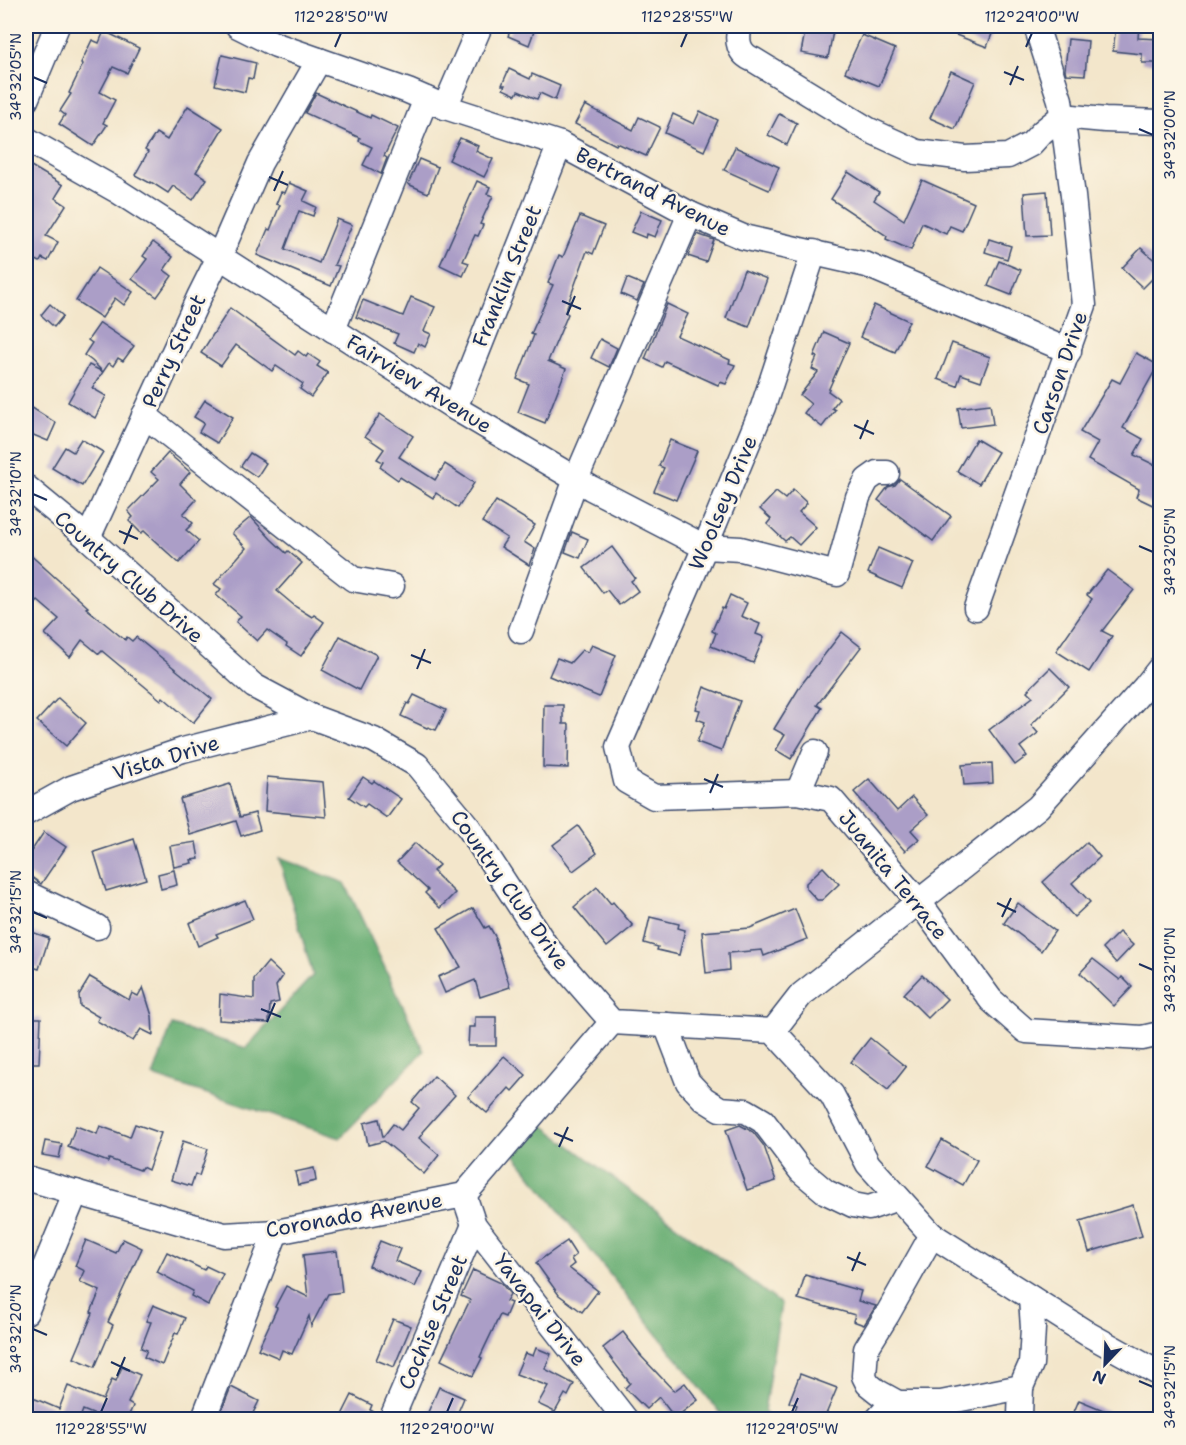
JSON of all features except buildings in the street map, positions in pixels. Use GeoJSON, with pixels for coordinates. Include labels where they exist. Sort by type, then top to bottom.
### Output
{"type":"FeatureCollection","features":[{"type":"Feature","properties":{"kind":"street"},"geometry":{"type":"LineString","coordinates":[[26,100],[57,26]]}},
{"type":"Feature","properties":{"kind":"street","name":"Bertrand Avenue"},"geometry":{"type":"LineString","coordinates":[[238,26],[276,45],[408,91],[435,103],[560,144],[690,214],[743,237],[867,265],[1069,351]]}},
{"type":"Feature","properties":{"kind":"street"},"geometry":{"type":"LineString","coordinates":[[333,330],[435,103],[480,26]]}},
{"type":"Feature","properties":{"kind":"street"},"geometry":{"type":"LineString","coordinates":[[740,26],[739,47],[747,58],[754,60],[869,130],[918,152],[964,158],[1008,156],[1031,144],[1062,116],[1161,122]]}},
{"type":"Feature","properties":{"kind":"street","name":"Carson Drive"},"geometry":{"type":"LineString","coordinates":[[976,608],[1084,305],[1060,100],[1036,26]]}},
{"type":"Feature","properties":{"kind":"street","name":"Perry Street"},"geometry":{"type":"LineString","coordinates":[[88,538],[219,257],[260,163],[319,60]]}},
{"type":"Feature","properties":{"kind":"street","name":"Fairview Avenue"},"geometry":{"type":"LineString","coordinates":[[26,138],[116,190],[455,408],[576,479],[705,547],[741,549],[837,574],[858,497],[867,480],[877,473],[888,473]]}},
{"type":"Feature","properties":{"kind":"street","name":"Franklin Street"},"geometry":{"type":"LineString","coordinates":[[455,408],[560,144]]}},
{"type":"Feature","properties":{"kind":"street"},"geometry":{"type":"LineString","coordinates":[[521,631],[576,479],[690,214]]}},
{"type":"Feature","properties":{"kind":"street","name":"Woolsey Drive"},"geometry":{"type":"LineString","coordinates":[[618,747],[763,407],[814,252]]}},
{"type":"Feature","properties":{"kind":"street"},"geometry":{"type":"LineString","coordinates":[[144,416],[353,579],[392,586]]}},
{"type":"Feature","properties":{"kind":"street","name":"Country Club Drive"},"geometry":{"type":"LineString","coordinates":[[26,487],[88,538],[254,686],[312,717],[375,740],[417,765],[469,828],[546,946],[612,1022]]}},
{"type":"Feature","properties":{"kind":"street"},"geometry":{"type":"LineString","coordinates":[[773,1031],[801,995],[1038,807],[1161,668]]}},
{"type":"Feature","properties":{"kind":"street","name":"Vista Drive"},"geometry":{"type":"LineString","coordinates":[[26,813],[71,788],[183,750],[312,717]]}},
{"type":"Feature","properties":{"kind":"street","name":"Juanita Terrace"},"geometry":{"type":"LineString","coordinates":[[618,747],[626,781],[654,797],[798,792],[831,799],[919,902],[991,1000],[1026,1031],[1142,1038],[1161,1034]]}},
{"type":"Feature","properties":{"kind":"street"},"geometry":{"type":"LineString","coordinates":[[798,792],[815,752]]}},
{"type":"Feature","properties":{"kind":"street"},"geometry":{"type":"LineString","coordinates":[[26,893],[97,927]]}},
{"type":"Feature","properties":{"kind":"street"},"geometry":{"type":"LineString","coordinates":[[612,1022],[773,1031],[832,1095],[868,1164],[932,1235],[1088,1334],[1161,1374]]}},
{"type":"Feature","properties":{"kind":"street","name":"Coronado Avenue"},"geometry":{"type":"LineString","coordinates":[[26,1178],[224,1235],[276,1232],[464,1195],[612,1022]]}},
{"type":"Feature","properties":{"kind":"street"},"geometry":{"type":"LineString","coordinates":[[666,1025],[688,1082],[704,1099],[720,1109],[746,1111],[763,1121],[801,1171],[826,1192],[853,1205],[869,1208],[898,1198]]}},
{"type":"Feature","properties":{"kind":"street"},"geometry":{"type":"LineString","coordinates":[[26,1312],[76,1192]]}},
{"type":"Feature","properties":{"kind":"street","name":"Yavapai Drive"},"geometry":{"type":"LineString","coordinates":[[464,1195],[474,1225],[626,1419]]}},
{"type":"Feature","properties":{"kind":"street","name":"Cochise Street"},"geometry":{"type":"LineString","coordinates":[[391,1419],[474,1225]]}},
{"type":"Feature","properties":{"kind":"street"},"geometry":{"type":"LineString","coordinates":[[203,1419],[276,1232]]}},
{"type":"Feature","properties":{"kind":"street"},"geometry":{"type":"LineString","coordinates":[[901,1411],[868,1384],[864,1376],[866,1349],[932,1235]]}},
{"type":"Feature","properties":{"kind":"street"},"geometry":{"type":"LineString","coordinates":[[1018,1419],[1021,1387],[1030,1364],[1033,1328],[1031,1298]]}},
{"type":"Feature","properties":{"kind":"street"},"geometry":{"type":"LineString","coordinates":[[878,1419],[885,1411],[940,1411],[1021,1387]]}},
{"type":"Feature","properties":{"kind":"green space"},"geometry":{"type":"Polygon","coordinates":[[[279,858],[345,883],[424,1051],[340,1138],[153,1076],[172,1025],[246,1048],[313,975],[279,858]]]}},
{"type":"Feature","properties":{"kind":"green space"},"geometry":{"type":"Polygon","coordinates":[[[540,1123],[781,1304],[764,1411],[770,1419],[725,1419],[513,1153],[540,1123]]]}}]}
